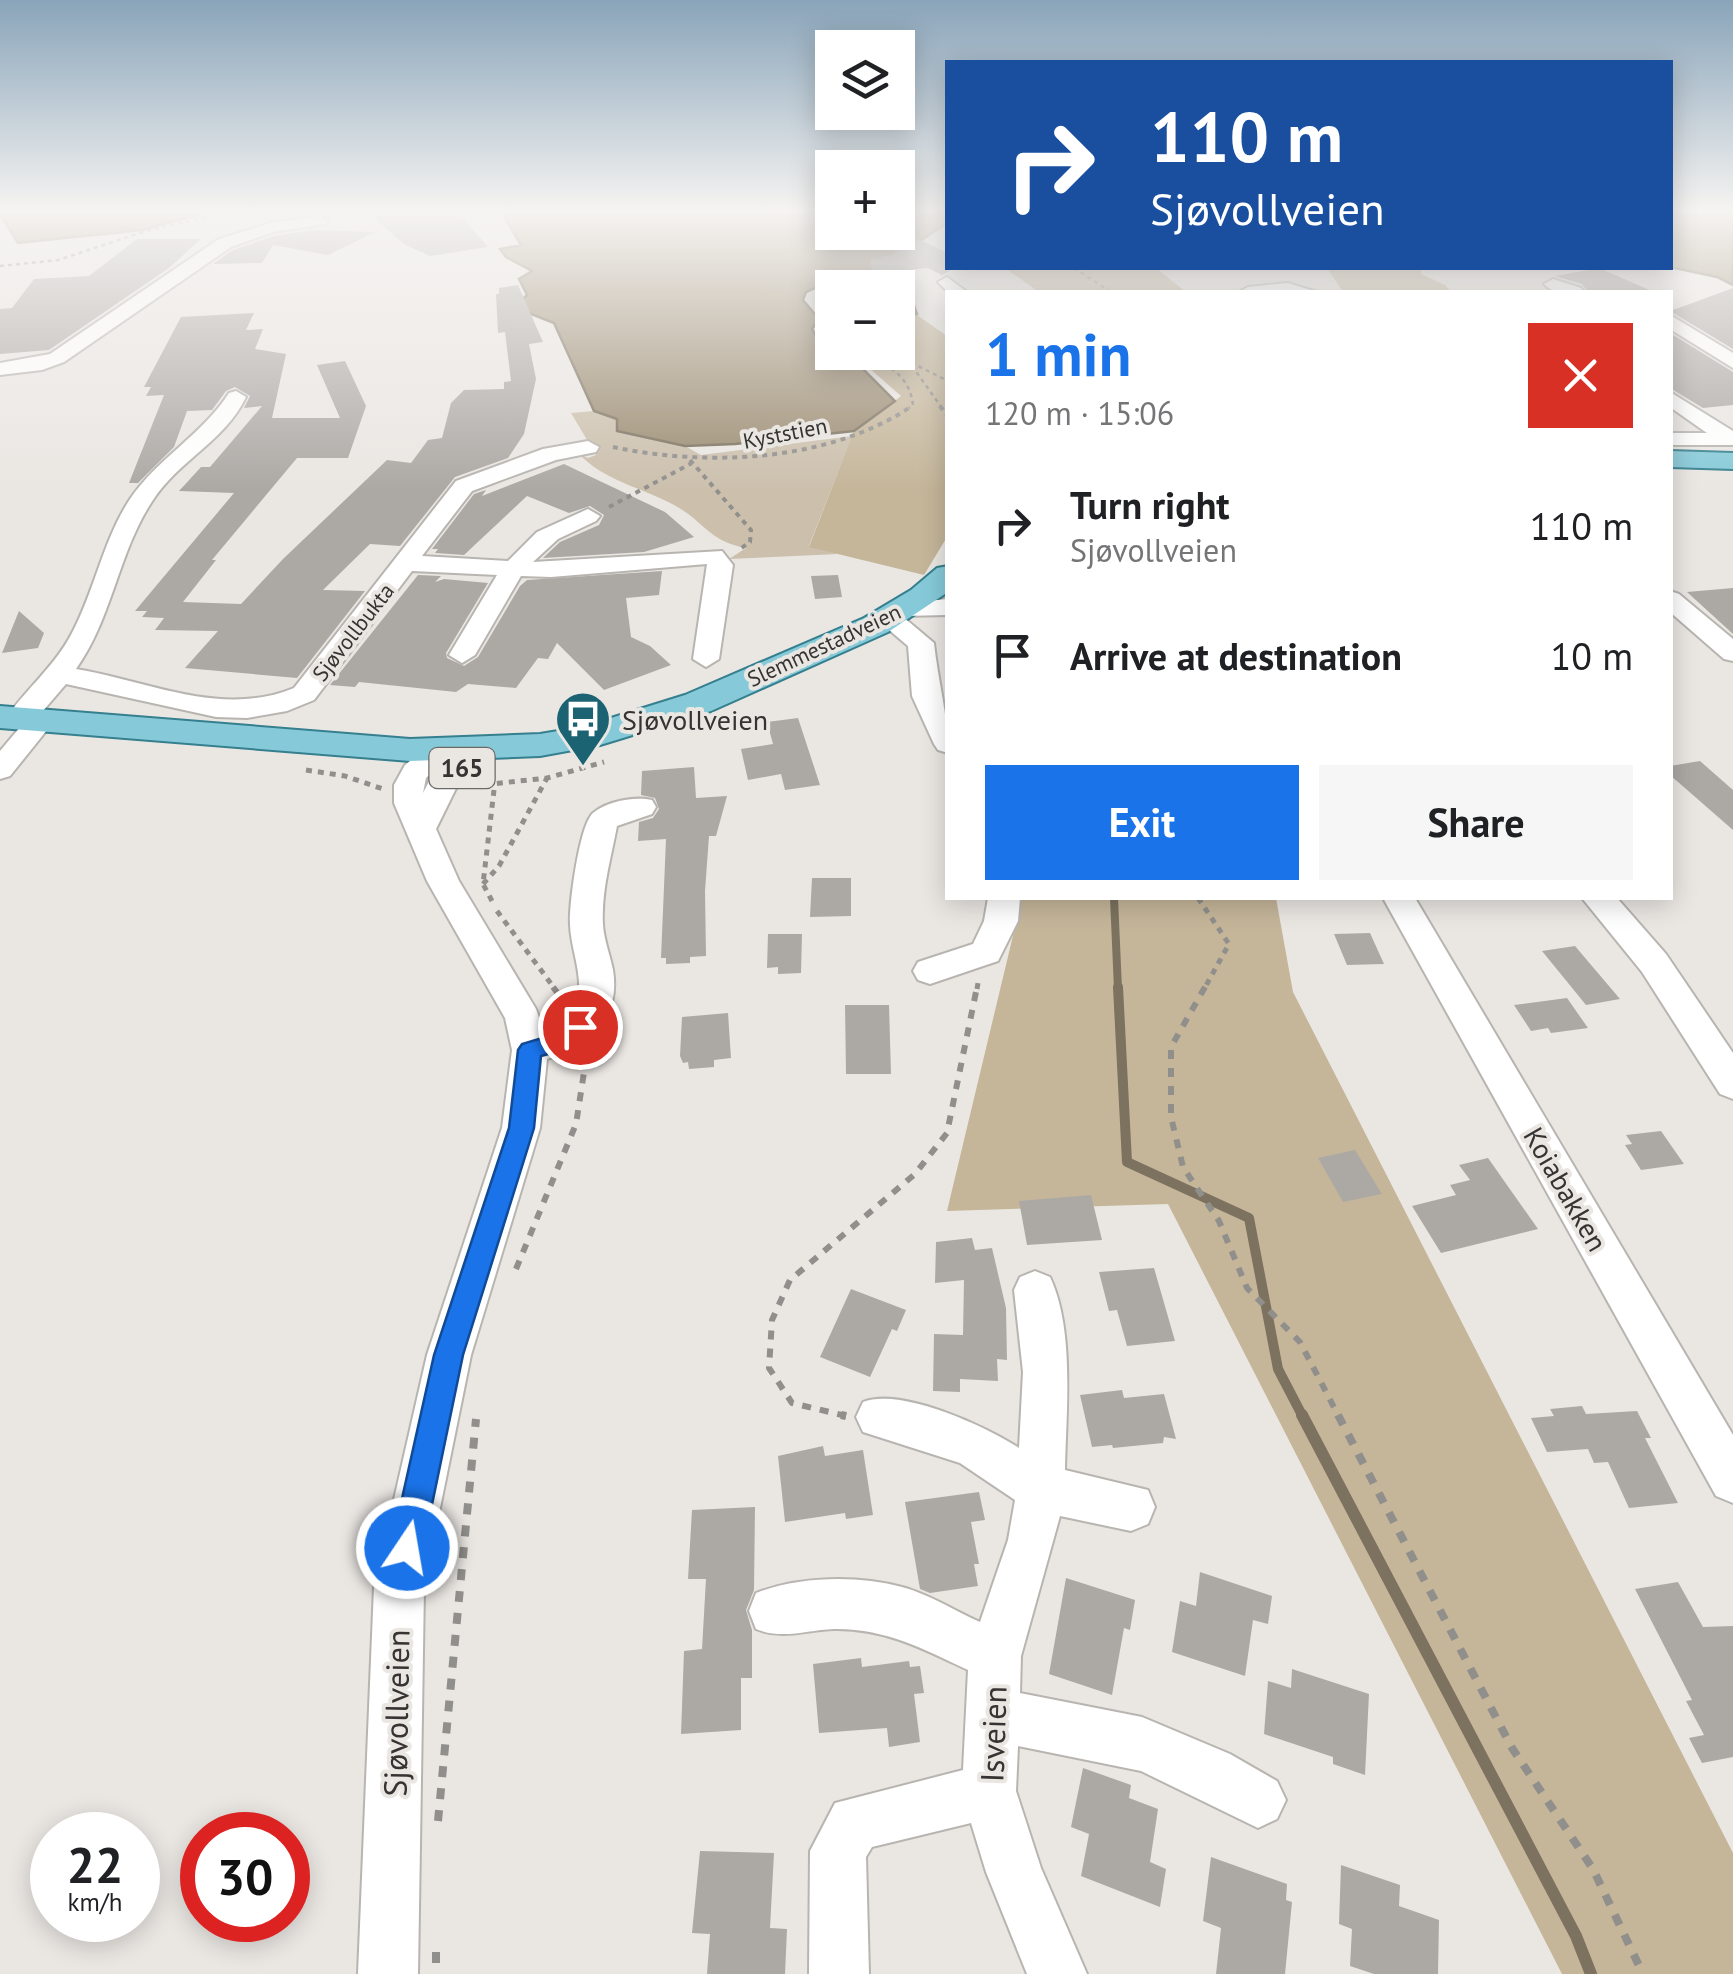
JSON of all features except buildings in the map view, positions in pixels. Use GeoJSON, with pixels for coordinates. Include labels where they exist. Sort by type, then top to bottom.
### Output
{"type":"FeatureCollection","features":[{"type":"Feature","properties":{"kind":"main road"},"geometry":{"type":"LineString","coordinates":[[1673,459],[1731,454]]}},
{"type":"Feature","properties":{"kind":"main road","name":"Slemmestadveien"},"geometry":{"type":"LineString","coordinates":[[20,719],[222,736],[262,745],[436,762],[511,766],[584,753],[650,728],[694,704],[896,614],[945,577]]}},
{"type":"Feature","properties":{"kind":"street"},"geometry":{"type":"LineString","coordinates":[[0,369],[56,358],[134,305]]}},
{"type":"Feature","properties":{"kind":"street"},"geometry":{"type":"LineString","coordinates":[[1673,323],[1733,362]]}},
{"type":"Feature","properties":{"kind":"street"},"geometry":{"type":"LineString","coordinates":[[1673,348],[1706,345]]}},
{"type":"Feature","properties":{"kind":"street"},"geometry":{"type":"LineString","coordinates":[[0,770],[20,719],[62,676],[93,617],[136,507],[171,464],[228,417],[236,397]]}},
{"type":"Feature","properties":{"kind":"street"},"geometry":{"type":"LineString","coordinates":[[1673,401],[1731,454]]}},
{"type":"Feature","properties":{"kind":"street"},"geometry":{"type":"LineString","coordinates":[[1673,440],[1731,454]]}},
{"type":"Feature","properties":{"kind":"street","name":"Sjøvollbukta"},"geometry":{"type":"LineString","coordinates":[[62,676],[102,681],[163,699],[237,708],[282,706],[304,694],[407,563],[430,526],[470,482],[551,454],[588,447]]}},
{"type":"Feature","properties":{"kind":"street"},"geometry":{"type":"LineString","coordinates":[[462,654],[515,570],[542,539],[588,516]]}},
{"type":"Feature","properties":{"kind":"street","name":"Sjøvollbukta"},"geometry":{"type":"LineString","coordinates":[[407,563],[515,570],[713,556],[740,549]]}},
{"type":"Feature","properties":{"kind":"street"},"geometry":{"type":"LineString","coordinates":[[706,660],[721,564],[713,556]]}},
{"type":"Feature","properties":{"kind":"street"},"geometry":{"type":"LineString","coordinates":[[1673,602],[1733,653]]}},
{"type":"Feature","properties":{"kind":"street"},"geometry":{"type":"LineString","coordinates":[[896,614],[945,607]]}},
{"type":"Feature","properties":{"kind":"street"},"geometry":{"type":"LineString","coordinates":[[896,614],[921,643],[926,696],[945,737]]}},
{"type":"Feature","properties":{"kind":"street","name":"Sjøvollveien"},"geometry":{"type":"LineString","coordinates":[[388,1974],[399,1587],[448,1355],[522,1128],[530,1050],[524,1018],[443,881],[422,826],[436,762]]}},
{"type":"Feature","properties":{"kind":"street"},"geometry":{"type":"LineString","coordinates":[[530,1050],[567,1040],[594,1008],[597,992],[586,927],[587,897],[603,822],[617,812],[641,806]]}},
{"type":"Feature","properties":{"kind":"street"},"geometry":{"type":"LineString","coordinates":[[930,971],[986,952],[1001,922],[1004,900]]}},
{"type":"Feature","properties":{"kind":"street","name":"Koiabakken"},"geometry":{"type":"LineString","coordinates":[[1400,900],[1733,1480]]}},
{"type":"Feature","properties":{"kind":"street"},"geometry":{"type":"LineString","coordinates":[[1600,900],[1619,918],[1670,986],[1733,1084]]}},
{"type":"Feature","properties":{"kind":"street","name":"Isveien"},"geometry":{"type":"LineString","coordinates":[[1035,1290],[1045,1372],[1041,1489],[1032,1540],[995,1656],[989,1791],[1014,1872],[1057,1974]]}},
{"type":"Feature","properties":{"kind":"street"},"geometry":{"type":"LineString","coordinates":[[879,1417],[972,1444],[1041,1489],[1130,1507]]}},
{"type":"Feature","properties":{"kind":"street"},"geometry":{"type":"LineString","coordinates":[[774,1611],[835,1604],[902,1612],[995,1656]]}},
{"type":"Feature","properties":{"kind":"street"},"geometry":{"type":"LineString","coordinates":[[995,1715],[1142,1744],[1211,1773],[1258,1800]]}},
{"type":"Feature","properties":{"kind":"street"},"geometry":{"type":"LineString","coordinates":[[839,1974],[838,1852],[855,1823],[989,1791]]}},
{"type":"Feature","properties":{"kind":"path"},"geometry":{"type":"LineString","coordinates":[[915,367],[945,379]]}},
{"type":"Feature","properties":{"kind":"path","name":"Kyststien"},"geometry":{"type":"LineString","coordinates":[[588,447],[600,443],[649,456],[706,462],[788,452],[840,438],[914,405],[914,397],[898,370]]}},
{"type":"Feature","properties":{"kind":"path"},"geometry":{"type":"LineString","coordinates":[[915,370],[945,413]]}},
{"type":"Feature","properties":{"kind":"path"},"geometry":{"type":"LineString","coordinates":[[588,516],[644,491],[691,461],[751,530],[750,542],[740,549]]}},
{"type":"Feature","properties":{"kind":"path"},"geometry":{"type":"LineString","coordinates":[[482,884],[499,866],[547,778]]}},
{"type":"Feature","properties":{"kind":"path"},"geometry":{"type":"LineString","coordinates":[[494,790],[482,884],[580,1027],[588,1058],[576,1124],[514,1275]]}},
{"type":"Feature","properties":{"kind":"path"},"geometry":{"type":"LineString","coordinates":[[1199,900],[1229,944],[1172,1047],[1171,1118],[1183,1167],[1220,1221],[1247,1288],[1300,1342],[1512,1748],[1593,1869],[1643,1974]]}},
{"type":"Feature","properties":{"kind":"path"},"geometry":{"type":"LineString","coordinates":[[879,1417],[833,1416],[792,1403],[768,1368],[772,1320],[790,1280],[915,1174],[947,1132],[966,1029],[986,952]]}},
{"type":"Feature","properties":{"kind":"path"},"geometry":{"type":"LineString","coordinates":[[436,1839],[477,1407]]}},
{"type":"Feature","properties":{"kind":"path"},"geometry":{"type":"LineString","coordinates":[[436,1936],[436,1974]]}},
{"type":"Feature","properties":{"kind":"shaded area"},"geometry":{"type":"Polygon","coordinates":[[[522,305],[807,305],[815,314],[815,370],[864,370],[895,401],[854,431],[735,444],[685,446],[617,431],[617,419],[594,411],[554,323],[526,312],[522,305]]]}},
{"type":"Feature","properties":{"kind":"shaded area"},"geometry":{"type":"Polygon","coordinates":[[[917,315],[945,335],[945,540],[924,575],[809,547],[853,433],[901,396],[871,370],[915,370],[917,315]]]}},
{"type":"Feature","properties":{"kind":"shaded area"},"geometry":{"type":"Polygon","coordinates":[[[594,411],[618,419],[617,431],[685,446],[701,455],[852,436],[809,546],[838,554],[729,559],[746,548],[714,536],[684,511],[611,477],[578,453],[588,458],[596,455],[571,413],[594,411]]]}},
{"type":"Feature","properties":{"kind":"shaded area"},"geometry":{"type":"Polygon","coordinates":[[[1022,900],[1276,900],[1293,992],[1733,1853],[1733,1974],[1562,1974],[1168,1204],[947,1211],[1022,900]]]}},
{"type":"Feature","properties":{"kind":"waterway"},"geometry":{"type":"LineString","coordinates":[[1114,900],[1118,989]]}},
{"type":"Feature","properties":{"kind":"waterway"},"geometry":{"type":"LineString","coordinates":[[1118,987],[1127,1162],[1249,1218],[1278,1369],[1303,1417]]}},
{"type":"Feature","properties":{"kind":"waterway"},"geometry":{"type":"LineString","coordinates":[[1302,1415],[1576,1936],[1591,1974]]}},
{"type":"Feature","properties":{"kind":"place","name":"Sjøvollveien"},"geometry":{"type":"Point","coordinates":[583,768]}},
{"type":"Feature","properties":{"kind":"route"},"geometry":{"type":"LineString","coordinates":[[407,1548],[448,1355],[522,1128],[530,1050],[567,1040],[580,1027]]}}]}
